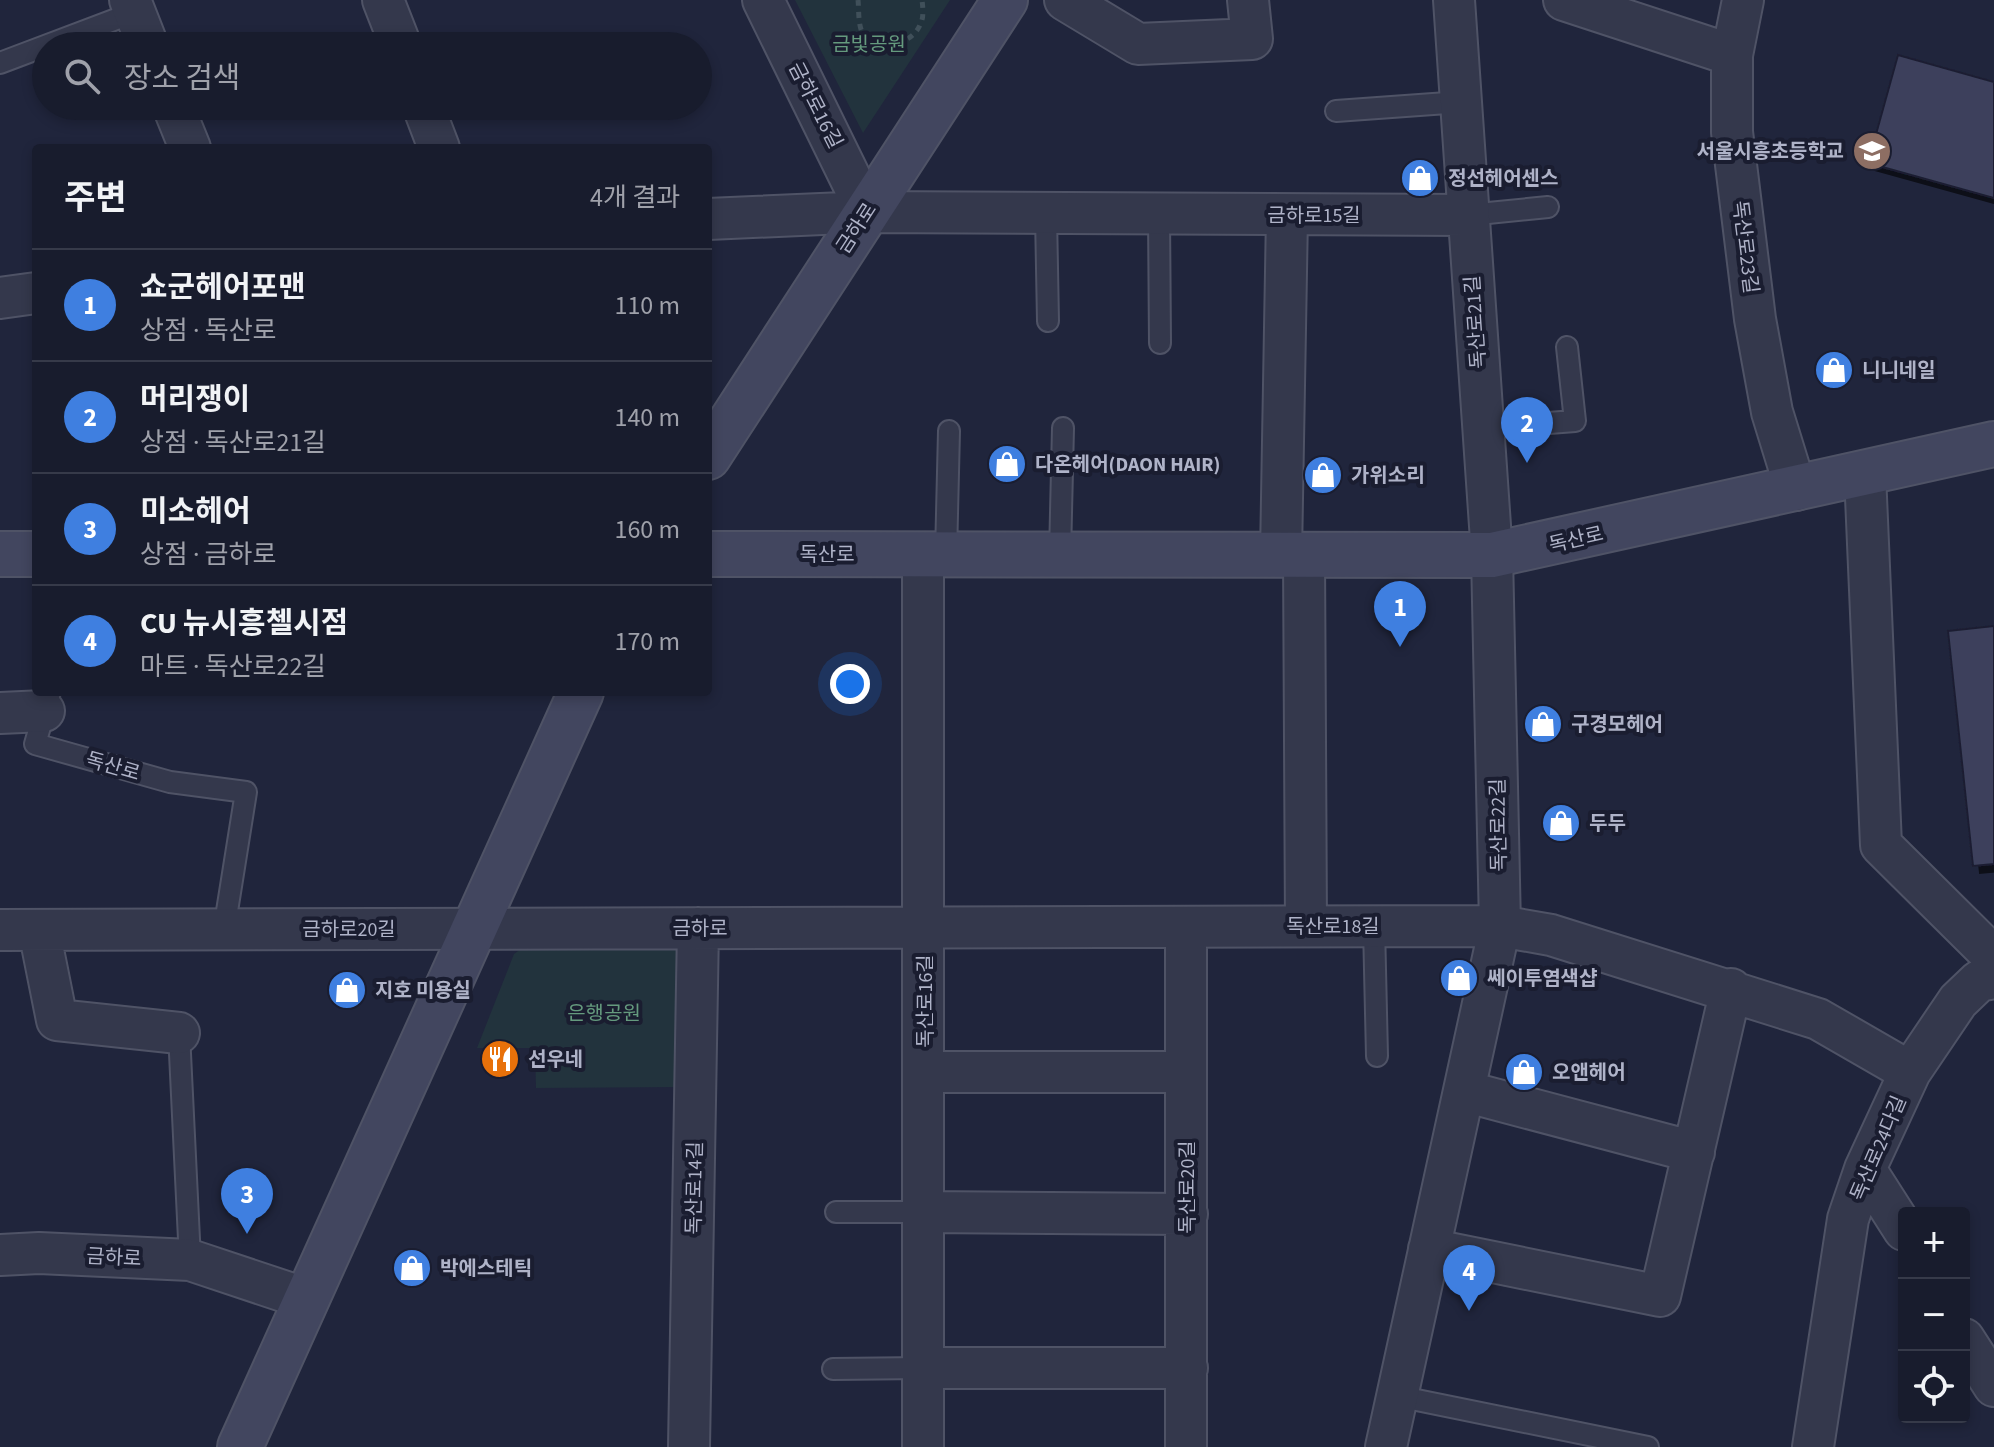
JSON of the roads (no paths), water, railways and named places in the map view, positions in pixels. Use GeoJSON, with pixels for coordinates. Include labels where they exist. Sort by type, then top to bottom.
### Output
{"type":"FeatureCollection","features":[{"type":"Feature","properties":{"kind":"main road","name":"금하로"},"geometry":{"type":"LineString","coordinates":[[712,451],[1005,0]]}},
{"type":"Feature","properties":{"kind":"main road","name":"독산로"},"geometry":{"type":"LineString","coordinates":[[712,554],[1492,555],[1994,444]]}},
{"type":"Feature","properties":{"kind":"main road"},"geometry":{"type":"LineString","coordinates":[[0,554],[32,554]]}},
{"type":"Feature","properties":{"kind":"main road"},"geometry":{"type":"LineString","coordinates":[[240,1447],[579,696]]}},
{"type":"Feature","properties":{"kind":"street"},"geometry":{"type":"LineString","coordinates":[[383,0],[396,32]]}},
{"type":"Feature","properties":{"kind":"street","name":"금하로16길"},"geometry":{"type":"LineString","coordinates":[[763,0],[867,212]]}},
{"type":"Feature","properties":{"kind":"street"},"geometry":{"type":"LineString","coordinates":[[1065,0],[1138,44],[1252,39],[1248,0]]}},
{"type":"Feature","properties":{"kind":"street","name":"독산로21길"},"geometry":{"type":"LineString","coordinates":[[1454,0],[1492,555]]}},
{"type":"Feature","properties":{"kind":"street"},"geometry":{"type":"LineString","coordinates":[[1564,0],[1732,55]]}},
{"type":"Feature","properties":{"kind":"street","name":"독산로23길"},"geometry":{"type":"LineString","coordinates":[[1743,0],[1732,55],[1732,132],[1755,319],[1772,412],[1796,490]]}},
{"type":"Feature","properties":{"kind":"street"},"geometry":{"type":"LineString","coordinates":[[179,120],[188,144]]}},
{"type":"Feature","properties":{"kind":"street"},"geometry":{"type":"LineString","coordinates":[[428,120],[437,144]]}},
{"type":"Feature","properties":{"kind":"street","name":"금하로15길"},"geometry":{"type":"LineString","coordinates":[[712,219],[867,212],[1468,215]]}},
{"type":"Feature","properties":{"kind":"street"},"geometry":{"type":"LineString","coordinates":[[1287,215],[1292,555],[1306,926]]}},
{"type":"Feature","properties":{"kind":"street"},"geometry":{"type":"LineString","coordinates":[[0,298],[32,294]]}},
{"type":"Feature","properties":{"kind":"street"},"geometry":{"type":"LineString","coordinates":[[1865,474],[1881,845],[1994,957]]}},
{"type":"Feature","properties":{"kind":"street","name":"독산로16길"},"geometry":{"type":"LineString","coordinates":[[923,1447],[925,928],[935,554]]}},
{"type":"Feature","properties":{"kind":"street","name":"독산로22길"},"geometry":{"type":"LineString","coordinates":[[1386,1447],[1500,926],[1492,555]]}},
{"type":"Feature","properties":{"kind":"street"},"geometry":{"type":"LineString","coordinates":[[0,713],[47,702]]}},
{"type":"Feature","properties":{"kind":"street","name":"독산로18길"},"geometry":{"type":"LineString","coordinates":[[925,928],[1500,926],[1551,935],[1731,989],[1818,1019],[1910,1072]]}},
{"type":"Feature","properties":{"kind":"street","name":"독산로20길"},"geometry":{"type":"LineString","coordinates":[[1186,927],[1186,1447]]}},
{"type":"Feature","properties":{"kind":"street","name":"독산로14길"},"geometry":{"type":"LineString","coordinates":[[689,1447],[698,928]]}},
{"type":"Feature","properties":{"kind":"street","name":"금하로"},"geometry":{"type":"LineString","coordinates":[[474,929],[925,928]]}},
{"type":"Feature","properties":{"kind":"street","name":"금하로20길"},"geometry":{"type":"LineString","coordinates":[[179,1033],[57,1020],[19,930],[474,929]]}},
{"type":"Feature","properties":{"kind":"street","name":"독산로24다길"},"geometry":{"type":"LineString","coordinates":[[1813,1447],[1848,1219],[1865,1169],[1910,1072],[1958,1001],[1979,981],[1994,978]]}},
{"type":"Feature","properties":{"kind":"street"},"geometry":{"type":"LineString","coordinates":[[1429,1249],[1660,1296],[1731,989]]}},
{"type":"Feature","properties":{"kind":"street"},"geometry":{"type":"LineString","coordinates":[[924,1072],[1186,1072]]}},
{"type":"Feature","properties":{"kind":"street"},"geometry":{"type":"LineString","coordinates":[[1464,1091],[1694,1152]]}},
{"type":"Feature","properties":{"kind":"street"},"geometry":{"type":"LineString","coordinates":[[1865,1169],[1898,1221]]}},
{"type":"Feature","properties":{"kind":"street"},"geometry":{"type":"LineString","coordinates":[[924,1212],[1187,1214]]}},
{"type":"Feature","properties":{"kind":"street","name":"금하로"},"geometry":{"type":"LineString","coordinates":[[19,1254],[190,1260],[307,1299]]}},
{"type":"Feature","properties":{"kind":"street"},"geometry":{"type":"LineString","coordinates":[[1970,1348],[1994,1386]]}},
{"type":"Feature","properties":{"kind":"street"},"geometry":{"type":"LineString","coordinates":[[923,1368],[1187,1368]]}},
{"type":"Feature","properties":{"kind":"lane"},"geometry":{"type":"LineString","coordinates":[[97,32],[138,19]]}},
{"type":"Feature","properties":{"kind":"lane"},"geometry":{"type":"LineString","coordinates":[[0,63],[32,53]]}},
{"type":"Feature","properties":{"kind":"lane"},"geometry":{"type":"LineString","coordinates":[[1336,111],[1461,102]]}},
{"type":"Feature","properties":{"kind":"lane"},"geometry":{"type":"LineString","coordinates":[[1468,215],[1548,207]]}},
{"type":"Feature","properties":{"kind":"lane"},"geometry":{"type":"LineString","coordinates":[[1046,215],[1048,321]]}},
{"type":"Feature","properties":{"kind":"lane"},"geometry":{"type":"LineString","coordinates":[[1159,215],[1160,343]]}},
{"type":"Feature","properties":{"kind":"lane"},"geometry":{"type":"LineString","coordinates":[[1483,428],[1575,421],[1567,347]]}},
{"type":"Feature","properties":{"kind":"lane"},"geometry":{"type":"LineString","coordinates":[[1060,555],[1063,428]]}},
{"type":"Feature","properties":{"kind":"lane"},"geometry":{"type":"LineString","coordinates":[[935,554],[949,431]]}},
{"type":"Feature","properties":{"kind":"lane","name":"독산로"},"geometry":{"type":"LineString","coordinates":[[47,702],[35,744],[170,782],[246,792],[224,930]]}},
{"type":"Feature","properties":{"kind":"lane"},"geometry":{"type":"LineString","coordinates":[[1374,926],[1377,1056]]}},
{"type":"Feature","properties":{"kind":"lane"},"geometry":{"type":"LineString","coordinates":[[179,1033],[190,1260]]}},
{"type":"Feature","properties":{"kind":"lane"},"geometry":{"type":"LineString","coordinates":[[836,1212],[924,1212]]}},
{"type":"Feature","properties":{"kind":"lane"},"geometry":{"type":"LineString","coordinates":[[833,1369],[923,1368]]}},
{"type":"Feature","properties":{"kind":"lane"},"geometry":{"type":"LineString","coordinates":[[1397,1396],[1648,1447]]}},
{"type":"Feature","properties":{"kind":"place","name":"서울시흥초등학교"},"geometry":{"type":"Point","coordinates":[1872,151]}},
{"type":"Feature","properties":{"kind":"place","name":"정선헤어센스"},"geometry":{"type":"Point","coordinates":[1420,178]}},
{"type":"Feature","properties":{"kind":"place","name":"니니네일"},"geometry":{"type":"Point","coordinates":[1834,370]}},
{"type":"Feature","properties":{"kind":"place","name":"머리쟁이"},"geometry":{"type":"Point","coordinates":[1527,463]}},
{"type":"Feature","properties":{"kind":"place","name":"다온헤어(DAON HAIR)"},"geometry":{"type":"Point","coordinates":[1007,464]}},
{"type":"Feature","properties":{"kind":"place","name":"가위소리"},"geometry":{"type":"Point","coordinates":[1323,475]}},
{"type":"Feature","properties":{"kind":"place","name":"쇼군헤어포맨"},"geometry":{"type":"Point","coordinates":[1400,647]}},
{"type":"Feature","properties":{"kind":"place","name":"구경모헤어"},"geometry":{"type":"Point","coordinates":[1543,724]}},
{"type":"Feature","properties":{"kind":"place","name":"두두"},"geometry":{"type":"Point","coordinates":[1561,823]}},
{"type":"Feature","properties":{"kind":"place","name":"쎄이투염색샵"},"geometry":{"type":"Point","coordinates":[1459,978]}},
{"type":"Feature","properties":{"kind":"place","name":"지호 미용실"},"geometry":{"type":"Point","coordinates":[347,990]}},
{"type":"Feature","properties":{"kind":"place","name":"선우네"},"geometry":{"type":"Point","coordinates":[500,1059]}},
{"type":"Feature","properties":{"kind":"place","name":"오앤헤어"},"geometry":{"type":"Point","coordinates":[1524,1072]}},
{"type":"Feature","properties":{"kind":"place","name":"미소헤어"},"geometry":{"type":"Point","coordinates":[247,1234]}},
{"type":"Feature","properties":{"kind":"place","name":"박에스테틱"},"geometry":{"type":"Point","coordinates":[412,1268]}},
{"type":"Feature","properties":{"kind":"place","name":"CU 뉴시흥첼시점"},"geometry":{"type":"Point","coordinates":[1469,1311]}},
{"type":"Feature","properties":{"kind":"park label","name":"금빛공원"},"geometry":{"type":"Point","coordinates":[869,44]}},
{"type":"Feature","properties":{"kind":"park label","name":"은행공원"},"geometry":{"type":"Point","coordinates":[604,1013]}}]}
